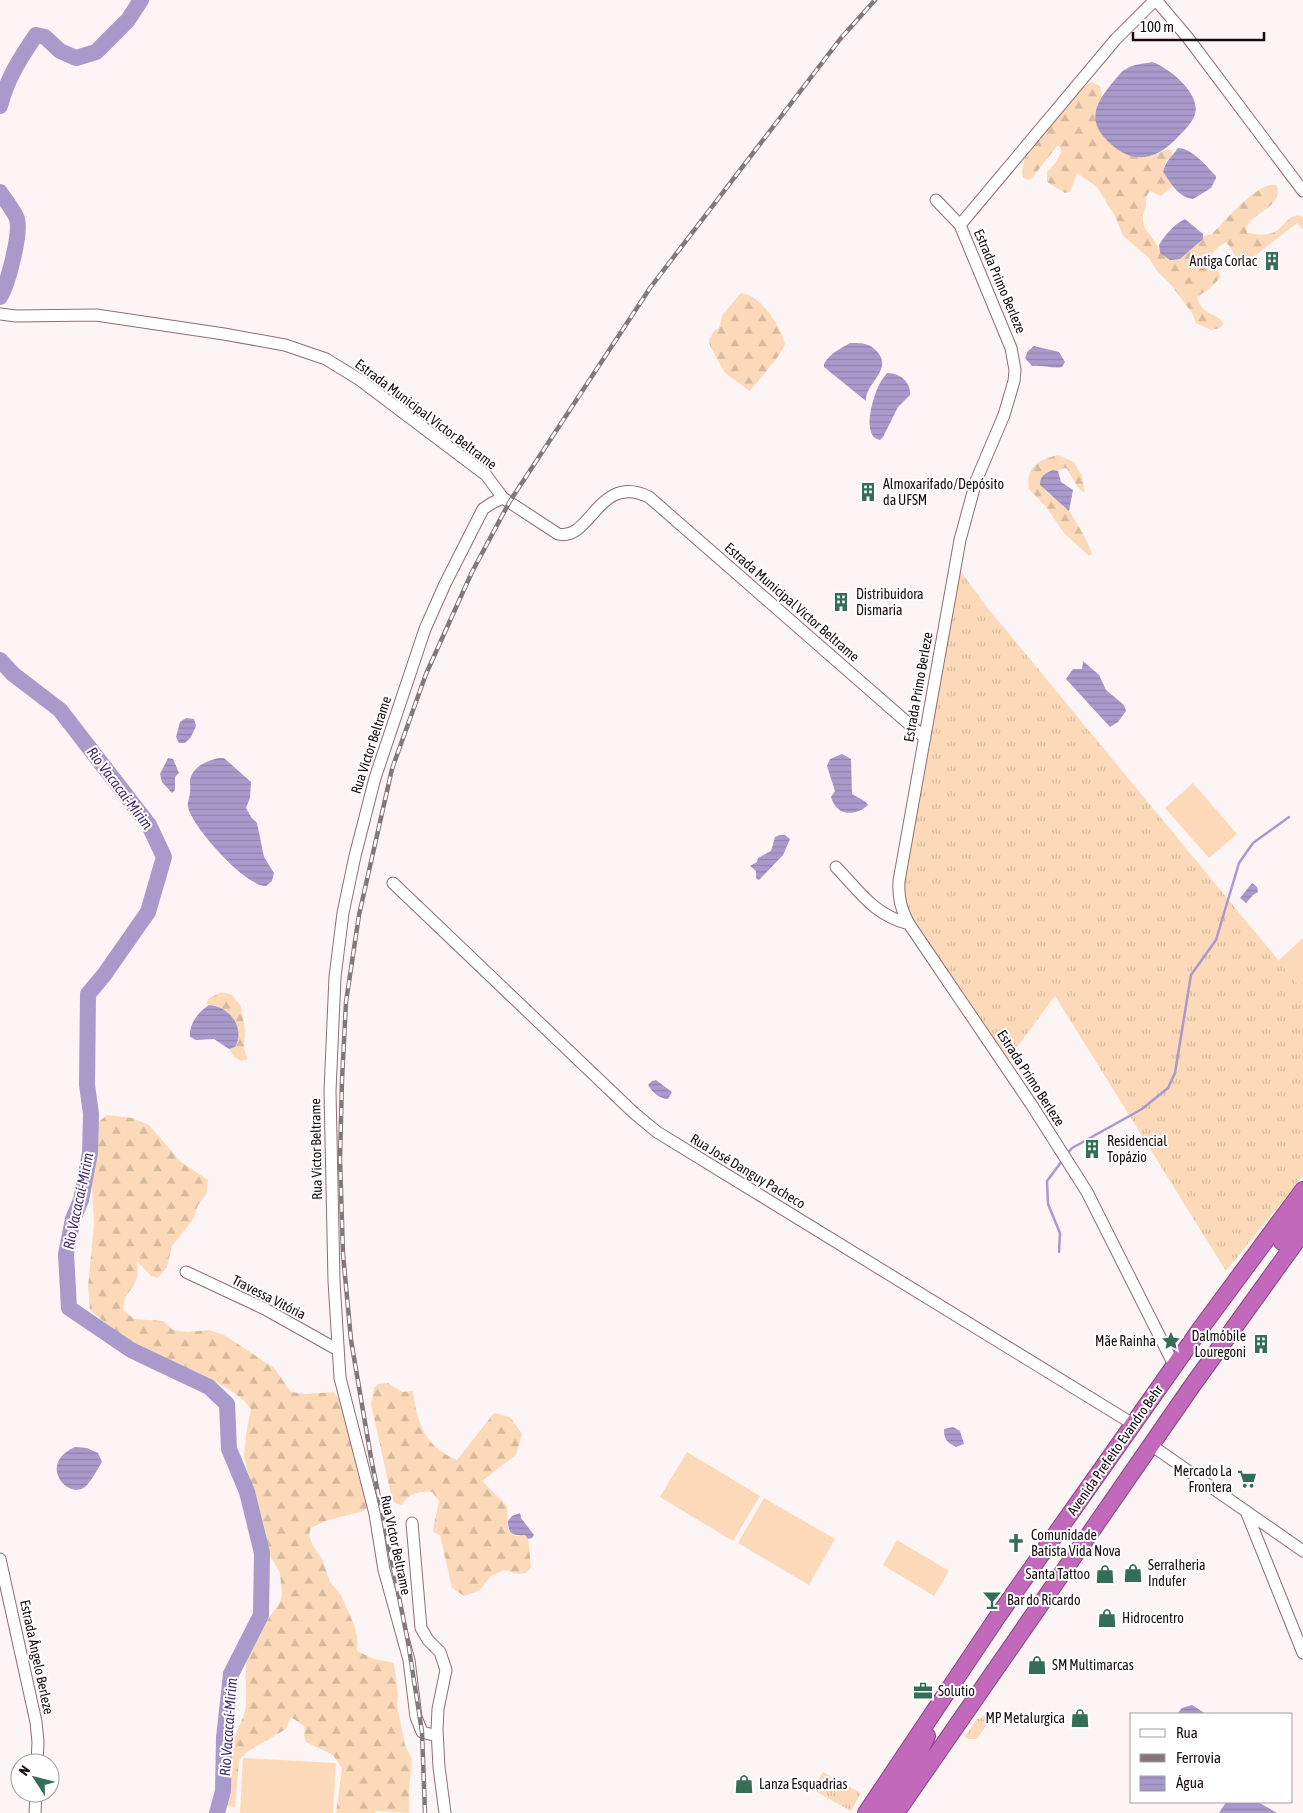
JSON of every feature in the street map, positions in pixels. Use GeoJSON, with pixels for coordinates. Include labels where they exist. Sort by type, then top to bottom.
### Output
{"type":"FeatureCollection","features":[{"type":"Feature","properties":{"kind":"highway","name":"Avenida Prefeito Evandro Behr"},"geometry":{"type":"LineString","coordinates":[[866,1813],[998,1616],[1174,1366],[1303,1190]]}},
{"type":"Feature","properties":{"kind":"highway"},"geometry":{"type":"LineString","coordinates":[[1192,1386],[1226,1318],[1303,1212]]}},
{"type":"Feature","properties":{"kind":"highway","name":"Avenida Prefeito Evandro Behr"},"geometry":{"type":"LineString","coordinates":[[896,1813],[1192,1386],[1303,1232]]}},
{"type":"Feature","properties":{"kind":"highway"},"geometry":{"type":"LineString","coordinates":[[884,1813],[914,1765],[942,1700]]}},
{"type":"Feature","properties":{"kind":"street"},"geometry":{"type":"LineString","coordinates":[[1155,0],[1188,38],[1303,190]]}},
{"type":"Feature","properties":{"kind":"street","name":"Estrada Primo Berleze"},"geometry":{"type":"LineString","coordinates":[[1155,0],[1115,40],[960,225],[1005,331],[1011,348],[1015,375],[1004,415],[976,481],[960,540],[899,881],[898,896],[902,912],[1031,1104],[1087,1192],[1174,1366]]}},
{"type":"Feature","properties":{"kind":"street"},"geometry":{"type":"LineString","coordinates":[[936,200],[960,225]]}},
{"type":"Feature","properties":{"kind":"street","name":"Estrada Municipal Victor Beltrame"},"geometry":{"type":"LineString","coordinates":[[0,314],[16,316],[96,315],[285,345],[326,359],[360,380],[486,475],[503,498],[564,536],[576,531],[602,504],[622,491],[631,490],[639,492],[648,497],[924,738]]}},
{"type":"Feature","properties":{"kind":"street","name":"Rua Victor Beltrame"},"geometry":{"type":"LineString","coordinates":[[437,1736],[422,1732],[416,1717],[409,1660],[384,1570],[375,1514],[340,1378],[334,1282],[330,1091],[336,977],[347,894],[375,778],[425,630],[445,584],[484,509],[503,498]]}},
{"type":"Feature","properties":{"kind":"street"},"geometry":{"type":"LineString","coordinates":[[836,866],[873,907],[894,920],[910,924]]}},
{"type":"Feature","properties":{"kind":"street","name":"Rua José Danguy Pacheco"},"geometry":{"type":"LineString","coordinates":[[393,882],[634,1113],[657,1132],[1133,1424]]}},
{"type":"Feature","properties":{"kind":"street","name":"Travessa Vitória"},"geometry":{"type":"LineString","coordinates":[[186,1272],[265,1309],[338,1350]]}},
{"type":"Feature","properties":{"kind":"street"},"geometry":{"type":"LineString","coordinates":[[1151,1445],[1303,1550]]}},
{"type":"Feature","properties":{"kind":"street"},"geometry":{"type":"LineString","coordinates":[[1246,1510],[1303,1653]]}},
{"type":"Feature","properties":{"kind":"street"},"geometry":{"type":"LineString","coordinates":[[412,1523],[421,1628],[428,1640],[440,1652],[446,1670],[438,1710],[437,1736],[439,1767],[446,1813]]}},
{"type":"Feature","properties":{"kind":"street","name":"Estrada Ângelo Berleze"},"geometry":{"type":"LineString","coordinates":[[0,1559],[36,1722],[37,1753]]}},
{"type":"Feature","properties":{"kind":"green space"},"geometry":{"type":"Polygon","coordinates":[[[1091,82],[1100,86],[1102,96],[1097,106],[1157,154],[1166,150],[1172,150],[1172,156],[1166,161],[1163,172],[1173,186],[1161,196],[1150,191],[1143,216],[1143,223],[1160,253],[1180,259],[1204,236],[1212,234],[1251,196],[1269,185],[1276,185],[1278,195],[1272,204],[1254,218],[1246,228],[1247,233],[1269,234],[1276,231],[1294,216],[1303,217],[1303,230],[1297,223],[1242,266],[1226,242],[1215,250],[1207,260],[1202,267],[1217,268],[1221,277],[1197,297],[1202,308],[1217,317],[1224,324],[1220,328],[1211,330],[1196,323],[1192,313],[1171,285],[1157,271],[1149,258],[1123,236],[1115,216],[1097,187],[1077,173],[1070,192],[1065,193],[1047,182],[1047,172],[1056,162],[1060,153],[1061,149],[1058,145],[1032,178],[1028,180],[1023,177],[1025,157],[1077,92],[1091,82]]]}},
{"type":"Feature","properties":{"kind":"green space"},"geometry":{"type":"Polygon","coordinates":[[[741,293],[749,295],[756,300],[769,313],[783,337],[785,345],[777,358],[750,391],[725,373],[710,346],[709,340],[714,331],[719,328],[723,314],[741,293]]]}},
{"type":"Feature","properties":{"kind":"green space"},"geometry":{"type":"Polygon","coordinates":[[[1058,455],[1074,462],[1082,476],[1085,493],[1079,489],[1067,469],[1064,468],[1058,471],[1053,470],[1045,491],[1068,509],[1090,548],[1092,554],[1089,556],[1064,533],[1046,507],[1029,489],[1029,475],[1035,465],[1045,459],[1058,455]]]}},
{"type":"Feature","properties":{"kind":"green space"},"geometry":{"type":"Polygon","coordinates":[[[959,569],[986,606],[1303,990],[1303,1176],[1226,1271],[1055,996],[1006,1062],[908,914],[902,897],[959,569]]]}},
{"type":"Feature","properties":{"kind":"green space"},"geometry":{"type":"Polygon","coordinates":[[[1193,783],[1237,834],[1209,858],[1165,808],[1193,783]]]}},
{"type":"Feature","properties":{"kind":"green space"},"geometry":{"type":"Polygon","coordinates":[[[1303,938],[1303,990],[1278,961],[1303,938]]]}},
{"type":"Feature","properties":{"kind":"green space"},"geometry":{"type":"Polygon","coordinates":[[[222,992],[232,995],[241,1006],[245,1031],[244,1049],[248,1059],[241,1061],[234,1057],[229,1049],[235,1047],[217,1006],[206,1004],[209,998],[222,992]]]}},
{"type":"Feature","properties":{"kind":"green space"},"geometry":{"type":"Polygon","coordinates":[[[107,1115],[132,1118],[149,1125],[181,1162],[208,1180],[207,1193],[198,1205],[194,1218],[172,1246],[167,1267],[158,1278],[151,1276],[137,1261],[138,1275],[133,1287],[125,1297],[123,1310],[134,1319],[163,1321],[173,1330],[187,1332],[209,1330],[224,1335],[274,1368],[291,1392],[305,1394],[334,1392],[341,1401],[368,1506],[364,1511],[325,1521],[311,1528],[309,1535],[313,1546],[323,1561],[330,1582],[341,1595],[354,1625],[357,1635],[357,1651],[374,1659],[394,1663],[398,1694],[397,1705],[405,1745],[412,1759],[409,1813],[376,1811],[374,1813],[336,1813],[342,1768],[333,1755],[306,1742],[304,1735],[305,1727],[291,1717],[286,1729],[247,1752],[239,1760],[235,1808],[227,1805],[233,1745],[246,1705],[247,1659],[257,1636],[280,1602],[282,1595],[280,1573],[266,1549],[244,1456],[251,1409],[229,1390],[215,1382],[139,1348],[90,1310],[88,1287],[94,1225],[92,1188],[96,1124],[107,1115]]]}},
{"type":"Feature","properties":{"kind":"green space"},"geometry":{"type":"Polygon","coordinates":[[[388,1383],[402,1392],[413,1391],[417,1413],[424,1433],[437,1448],[457,1460],[494,1413],[510,1417],[522,1434],[516,1455],[482,1481],[507,1506],[508,1529],[515,1536],[525,1535],[528,1537],[531,1567],[526,1573],[519,1574],[504,1570],[491,1576],[479,1591],[464,1596],[452,1588],[440,1535],[433,1532],[439,1501],[432,1492],[411,1495],[401,1505],[395,1503],[392,1499],[371,1404],[374,1388],[378,1384],[388,1383]]]}},
{"type":"Feature","properties":{"kind":"green space"},"geometry":{"type":"Polygon","coordinates":[[[687,1452],[760,1496],[733,1541],[660,1497],[687,1452]]]}},
{"type":"Feature","properties":{"kind":"green space"},"geometry":{"type":"Polygon","coordinates":[[[764,1498],[835,1539],[809,1585],[738,1543],[764,1498]]]}},
{"type":"Feature","properties":{"kind":"green space"},"geometry":{"type":"Polygon","coordinates":[[[897,1540],[949,1571],[934,1596],[883,1565],[897,1540]]]}},
{"type":"Feature","properties":{"kind":"green space"},"geometry":{"type":"Polygon","coordinates":[[[988,1715],[988,1723],[977,1739],[965,1737],[977,1719],[988,1715]]]}},
{"type":"Feature","properties":{"kind":"green space"},"geometry":{"type":"Polygon","coordinates":[[[243,1758],[336,1763],[333,1813],[240,1813],[243,1758]]]}},
{"type":"Feature","properties":{"kind":"green space"},"geometry":{"type":"Polygon","coordinates":[[[823,1772],[861,1793],[851,1811],[813,1790],[823,1772]]]}},
{"type":"Feature","properties":{"kind":"water"},"geometry":{"type":"Polygon","coordinates":[[[1152,62],[1166,69],[1182,82],[1193,98],[1196,106],[1195,114],[1190,124],[1168,147],[1149,156],[1130,156],[1121,152],[1103,136],[1098,129],[1095,115],[1099,101],[1122,71],[1132,66],[1152,62]]]}},
{"type":"Feature","properties":{"kind":"water"},"geometry":{"type":"Polygon","coordinates":[[[1178,148],[1194,154],[1216,176],[1211,188],[1193,199],[1179,192],[1163,172],[1167,162],[1178,148]]]}},
{"type":"Feature","properties":{"kind":"water"},"geometry":{"type":"Polygon","coordinates":[[[1185,219],[1203,234],[1203,239],[1180,259],[1170,260],[1160,253],[1159,245],[1170,230],[1185,219]]]}},
{"type":"Feature","properties":{"kind":"water"},"geometry":{"type":"Polygon","coordinates":[[[850,343],[870,346],[876,350],[882,360],[880,372],[869,389],[866,401],[824,367],[826,360],[832,354],[850,343]]]}},
{"type":"Feature","properties":{"kind":"water"},"geometry":{"type":"Polygon","coordinates":[[[1034,346],[1059,352],[1065,362],[1062,367],[1032,366],[1025,358],[1028,351],[1034,346]]]}},
{"type":"Feature","properties":{"kind":"water"},"geometry":{"type":"Polygon","coordinates":[[[887,373],[892,373],[904,379],[909,386],[910,395],[898,407],[880,440],[874,437],[871,431],[870,414],[877,388],[887,373]]]}},
{"type":"Feature","properties":{"kind":"water"},"geometry":{"type":"Polygon","coordinates":[[[1053,470],[1058,471],[1061,482],[1073,490],[1069,511],[1040,485],[1042,477],[1053,470]]]}},
{"type":"Feature","properties":{"kind":"water"},"geometry":{"type":"Polygon","coordinates":[[[1083,661],[1099,675],[1106,690],[1124,705],[1126,711],[1118,722],[1110,727],[1066,679],[1073,669],[1082,669],[1083,661]]]}},
{"type":"Feature","properties":{"kind":"water"},"geometry":{"type":"Polygon","coordinates":[[[186,718],[194,719],[196,726],[191,737],[185,743],[179,743],[176,737],[180,722],[186,718]]]}},
{"type":"Feature","properties":{"kind":"water"},"geometry":{"type":"Polygon","coordinates":[[[842,754],[851,759],[852,794],[868,805],[852,813],[846,813],[837,808],[831,797],[835,791],[827,766],[830,759],[842,754]]]}},
{"type":"Feature","properties":{"kind":"water"},"geometry":{"type":"Polygon","coordinates":[[[168,758],[173,759],[179,773],[175,777],[175,790],[172,793],[162,782],[160,774],[168,758]]]}},
{"type":"Feature","properties":{"kind":"water"},"geometry":{"type":"Polygon","coordinates":[[[218,758],[224,758],[251,782],[250,798],[246,808],[257,823],[264,857],[274,873],[272,881],[266,886],[257,884],[246,877],[221,854],[199,828],[188,807],[190,780],[193,773],[202,764],[218,758]]]}},
{"type":"Feature","properties":{"kind":"water"},"geometry":{"type":"Polygon","coordinates":[[[785,835],[790,839],[783,855],[759,880],[756,878],[756,871],[750,866],[757,862],[758,858],[771,851],[775,837],[785,835]]]}},
{"type":"Feature","properties":{"kind":"water"},"geometry":{"type":"Polygon","coordinates":[[[1252,883],[1257,887],[1258,892],[1246,903],[1240,898],[1252,883]]]}},
{"type":"Feature","properties":{"kind":"water"},"geometry":{"type":"Polygon","coordinates":[[[209,1005],[223,1009],[234,1019],[238,1033],[235,1047],[229,1049],[214,1039],[196,1040],[190,1037],[195,1019],[209,1005]]]}},
{"type":"Feature","properties":{"kind":"water"},"geometry":{"type":"Polygon","coordinates":[[[656,1080],[672,1092],[668,1099],[656,1095],[648,1085],[656,1080]]]}},
{"type":"Feature","properties":{"kind":"water"},"geometry":{"type":"Polygon","coordinates":[[[953,1427],[960,1431],[964,1444],[956,1447],[947,1440],[944,1429],[953,1427]]]}},
{"type":"Feature","properties":{"kind":"water"},"geometry":{"type":"Polygon","coordinates":[[[75,1447],[87,1448],[98,1453],[102,1462],[88,1484],[79,1490],[65,1485],[57,1471],[58,1463],[64,1454],[75,1447]]]}},
{"type":"Feature","properties":{"kind":"water"},"geometry":{"type":"Polygon","coordinates":[[[520,1513],[521,1518],[534,1535],[532,1538],[528,1539],[525,1535],[514,1534],[509,1529],[508,1521],[512,1516],[520,1513]]]}},
{"type":"Feature","properties":{"kind":"water"},"geometry":{"type":"Polygon","coordinates":[[[1192,1705],[1204,1713],[1178,1713],[1182,1708],[1192,1705]]]}},
{"type":"Feature","properties":{"kind":"water"},"geometry":{"type":"Polygon","coordinates":[[[1225,1803],[1260,1803],[1277,1813],[1219,1813],[1225,1803]]]}},
{"type":"Feature","properties":{"kind":"waterway","name":"Rio Vacacaí-Mirim"},"geometry":{"type":"LineString","coordinates":[[0,106],[6,87],[15,69],[36,35],[45,37],[60,51],[76,58],[96,52],[128,20],[141,0]]}},
{"type":"Feature","properties":{"kind":"waterway","name":"Rio Vacacaí-Mirim"},"geometry":{"type":"LineString","coordinates":[[0,192],[16,216],[18,226],[13,259],[0,297]]}},
{"type":"Feature","properties":{"kind":"waterway","name":"Rio Vacacaí-Mirim"},"geometry":{"type":"LineString","coordinates":[[0,660],[13,674],[60,710],[149,825],[164,857],[148,912],[104,975],[88,994],[87,1085],[91,1114],[90,1153],[81,1200],[73,1219],[66,1254],[69,1308],[131,1350],[209,1387],[227,1404],[229,1449],[247,1492],[262,1553],[261,1615],[231,1674],[224,1738],[223,1791],[217,1813]]}},
{"type":"Feature","properties":{"kind":"waterway"},"geometry":{"type":"LineString","coordinates":[[1067,1154],[1072,1148],[1142,1109],[1168,1088],[1175,1073],[1191,975],[1216,940],[1239,863],[1253,843],[1289,817]]}},
{"type":"Feature","properties":{"kind":"waterway"},"geometry":{"type":"LineString","coordinates":[[1059,1252],[1060,1233],[1048,1204],[1047,1181],[1062,1161]]}},
{"type":"Feature","properties":{"kind":"railway"},"geometry":{"type":"LineString","coordinates":[[425,1813],[422,1732],[408,1642],[371,1458],[351,1340],[343,1254],[340,1159],[346,1002],[359,915],[392,769],[426,674],[472,572],[510,501],[650,288],[841,38],[875,0]]}},
{"type":"Feature","properties":{"kind":"place","name":"Antiga Corlac"},"geometry":{"type":"Point","coordinates":[1272,261]}},
{"type":"Feature","properties":{"kind":"place","name":"Almoxarifado/Depósito da UFSM"},"geometry":{"type":"Point","coordinates":[868,492]}},
{"type":"Feature","properties":{"kind":"place","name":"Distribuidora Dismaria"},"geometry":{"type":"Point","coordinates":[841,602]}},
{"type":"Feature","properties":{"kind":"place","name":"Residencial Topázio"},"geometry":{"type":"Point","coordinates":[1092,1149]}},
{"type":"Feature","properties":{"kind":"place","name":"Mãe Rainha"},"geometry":{"type":"Point","coordinates":[1171,1341]}},
{"type":"Feature","properties":{"kind":"place","name":"Dalmóbile Louregoni"},"geometry":{"type":"Point","coordinates":[1261,1344]}},
{"type":"Feature","properties":{"kind":"place","name":"Mercado La Frontera"},"geometry":{"type":"Point","coordinates":[1247,1479]}},
{"type":"Feature","properties":{"kind":"place","name":"Comunidade Batista Vida Nova"},"geometry":{"type":"Point","coordinates":[1016,1543]}},
{"type":"Feature","properties":{"kind":"place","name":"Serralheria Indufer"},"geometry":{"type":"Point","coordinates":[1133,1573]}},
{"type":"Feature","properties":{"kind":"place","name":"Santa Tattoo"},"geometry":{"type":"Point","coordinates":[1105,1574]}},
{"type":"Feature","properties":{"kind":"place","name":"Bar do Ricardo"},"geometry":{"type":"Point","coordinates":[992,1600]}},
{"type":"Feature","properties":{"kind":"place","name":"Hidrocentro"},"geometry":{"type":"Point","coordinates":[1107,1618]}},
{"type":"Feature","properties":{"kind":"place","name":"SM Multimarcas"},"geometry":{"type":"Point","coordinates":[1037,1665]}},
{"type":"Feature","properties":{"kind":"place","name":"Solutio"},"geometry":{"type":"Point","coordinates":[923,1691]}},
{"type":"Feature","properties":{"kind":"place","name":"MP Metalurgica"},"geometry":{"type":"Point","coordinates":[1080,1718]}},
{"type":"Feature","properties":{"kind":"place","name":"Lanza Esquadrias"},"geometry":{"type":"Point","coordinates":[744,1784]}}]}
